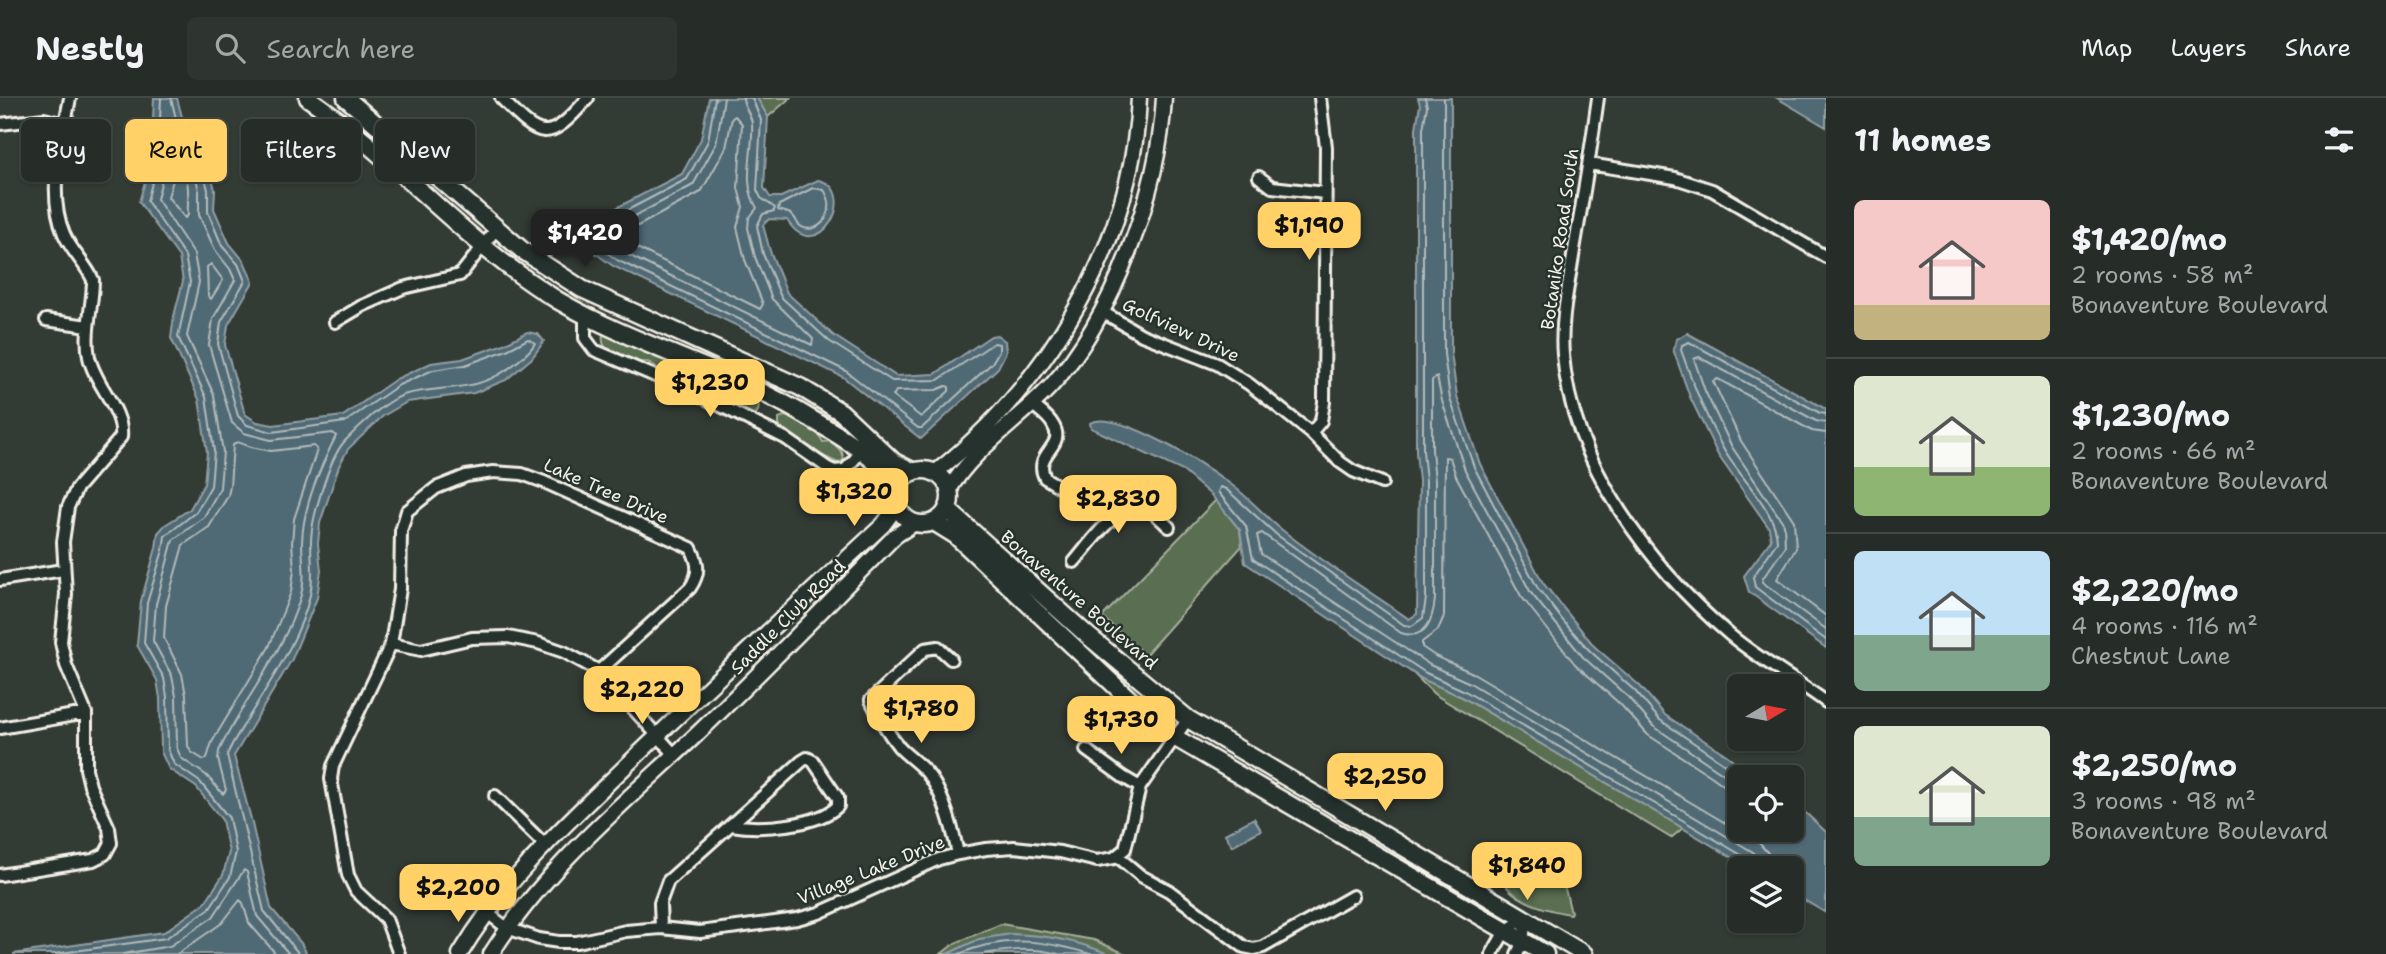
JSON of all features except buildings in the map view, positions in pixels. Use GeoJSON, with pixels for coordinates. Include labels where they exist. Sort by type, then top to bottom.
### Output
{"type":"FeatureCollection","features":[{"type":"Feature","properties":{"kind":"main road"},"geometry":{"type":"LineString","coordinates":[[308,98],[361,137],[517,273],[585,315],[790,406],[861,452],[885,471],[899,488]]}},
{"type":"Feature","properties":{"kind":"main road"},"geometry":{"type":"LineString","coordinates":[[343,98],[522,250],[582,289],[800,387],[841,412],[894,462],[914,472]]}},
{"type":"Feature","properties":{"kind":"main road"},"geometry":{"type":"LineString","coordinates":[[914,472],[935,473],[946,482],[949,490],[947,509],[934,522],[915,523],[906,517],[898,505],[899,488],[903,480],[914,472]]}},
{"type":"Feature","properties":{"kind":"main road","name":"Bonaventure Boulevard"},"geometry":{"type":"LineString","coordinates":[[947,509],[1087,635],[1188,719],[1584,954]]}},
{"type":"Feature","properties":{"kind":"main road","name":"Bonaventure Boulevard"},"geometry":{"type":"LineString","coordinates":[[934,522],[954,535],[1158,726],[1506,931],[1520,948],[1545,954]]}},
{"type":"Feature","properties":{"kind":"street"},"geometry":{"type":"LineString","coordinates":[[66,119],[70,98]]}},
{"type":"Feature","properties":{"kind":"street"},"geometry":{"type":"LineString","coordinates":[[326,119],[343,98]]}},
{"type":"Feature","properties":{"kind":"street"},"geometry":{"type":"LineString","coordinates":[[501,98],[527,126],[541,131],[554,130],[562,125],[588,98]]}},
{"type":"Feature","properties":{"kind":"street"},"geometry":{"type":"LineString","coordinates":[[935,473],[953,459],[1011,401],[1052,347],[1078,304],[1095,272],[1111,232],[1128,172],[1139,116],[1139,98]]}},
{"type":"Feature","properties":{"kind":"street"},"geometry":{"type":"LineString","coordinates":[[949,490],[961,470],[1053,384],[1093,328],[1122,268],[1148,195],[1163,121],[1164,98]]}},
{"type":"Feature","properties":{"kind":"street"},"geometry":{"type":"LineString","coordinates":[[1311,433],[1321,421],[1324,402],[1326,147],[1320,98]]}},
{"type":"Feature","properties":{"kind":"street","name":"Botaniko Road South"},"geometry":{"type":"LineString","coordinates":[[1598,98],[1564,313],[1563,355],[1570,396],[1595,464],[1631,528],[1664,570],[1700,608],[1733,637],[1826,702]]}},
{"type":"Feature","properties":{"kind":"street"},"geometry":{"type":"LineString","coordinates":[[0,124],[21,122]]}},
{"type":"Feature","properties":{"kind":"street"},"geometry":{"type":"LineString","coordinates":[[1589,164],[1675,178],[1712,190],[1826,257]]}},
{"type":"Feature","properties":{"kind":"street"},"geometry":{"type":"LineString","coordinates":[[1259,177],[1266,184],[1280,189],[1325,193]]}},
{"type":"Feature","properties":{"kind":"street"},"geometry":{"type":"LineString","coordinates":[[0,875],[93,860],[105,854],[111,843],[109,828],[90,786],[86,769],[86,713],[66,665],[61,642],[66,594],[63,570],[68,507],[77,488],[121,437],[122,426],[89,359],[87,335],[93,280],[65,237],[55,206],[56,182]]}},
{"type":"Feature","properties":{"kind":"street"},"geometry":{"type":"LineString","coordinates":[[335,322],[362,306],[403,288],[456,277],[464,271],[497,228]]}},
{"type":"Feature","properties":{"kind":"street"},"geometry":{"type":"LineString","coordinates":[[1078,304],[1101,311]]}},
{"type":"Feature","properties":{"kind":"street","name":"Golfview Drive"},"geometry":{"type":"LineString","coordinates":[[1101,311],[1142,335],[1217,364],[1249,384],[1311,433],[1340,462],[1353,471],[1382,483]]}},
{"type":"Feature","properties":{"kind":"street"},"geometry":{"type":"LineString","coordinates":[[585,315],[585,338],[594,350],[697,394],[785,438],[834,471],[845,470],[861,452]]}},
{"type":"Feature","properties":{"kind":"street"},"geometry":{"type":"LineString","coordinates":[[46,320],[88,326]]}},
{"type":"Feature","properties":{"kind":"street"},"geometry":{"type":"LineString","coordinates":[[1033,405],[1054,426],[1057,436],[1055,444],[1042,461],[1045,478],[1112,518]]}},
{"type":"Feature","properties":{"kind":"street","name":"Lake Tree Drive"},"geometry":{"type":"LineString","coordinates":[[399,954],[386,919],[356,891],[348,875],[331,779],[333,766],[391,644],[400,589],[401,531],[407,511],[427,494],[452,480],[493,472],[522,474],[691,548],[698,562],[698,576],[690,588],[599,671]]}},
{"type":"Feature","properties":{"kind":"street","name":"Saddle Club Road"},"geometry":{"type":"LineString","coordinates":[[460,954],[486,912],[545,845],[658,735],[883,525],[898,505]]}},
{"type":"Feature","properties":{"kind":"street"},"geometry":{"type":"LineString","coordinates":[[1074,562],[1112,518],[1129,509],[1144,508],[1169,527]]}},
{"type":"Feature","properties":{"kind":"street","name":"Saddle Club Road"},"geometry":{"type":"LineString","coordinates":[[491,954],[507,928],[558,866],[742,691],[895,536],[915,523]]}},
{"type":"Feature","properties":{"kind":"street"},"geometry":{"type":"LineString","coordinates":[[0,580],[63,570]]}},
{"type":"Feature","properties":{"kind":"street"},"geometry":{"type":"LineString","coordinates":[[391,644],[421,650],[472,638],[508,637],[564,652],[599,671],[676,755]]}},
{"type":"Feature","properties":{"kind":"street"},"geometry":{"type":"LineString","coordinates":[[951,659],[938,647],[925,649],[872,700],[876,711],[900,747],[927,773],[937,788],[955,837],[958,854]]}},
{"type":"Feature","properties":{"kind":"street"},"geometry":{"type":"LineString","coordinates":[[0,728],[86,713]]}},
{"type":"Feature","properties":{"kind":"street"},"geometry":{"type":"LineString","coordinates":[[1188,719],[1140,787],[1126,846],[1117,856],[1141,876],[1169,891],[1242,949],[1263,947],[1353,895]]}},
{"type":"Feature","properties":{"kind":"street"},"geometry":{"type":"LineString","coordinates":[[1086,750],[1140,787]]}},
{"type":"Feature","properties":{"kind":"street"},"geometry":{"type":"LineString","coordinates":[[661,928],[660,904],[668,881],[807,758],[813,761],[838,799],[838,806],[833,811],[796,824],[768,828],[732,825]]}},
{"type":"Feature","properties":{"kind":"street"},"geometry":{"type":"LineString","coordinates":[[495,796],[545,845]]}},
{"type":"Feature","properties":{"kind":"street","name":"Village Lake Drive"},"geometry":{"type":"LineString","coordinates":[[486,912],[507,928],[539,939],[559,942],[577,942],[626,931],[661,928],[700,932],[797,919],[834,907],[939,859],[958,854],[1014,847],[1060,852],[1097,861],[1117,856]]}},
{"type":"Feature","properties":{"kind":"street"},"geometry":{"type":"LineString","coordinates":[[1492,954],[1506,931],[1526,918]]}},
{"type":"Feature","properties":{"kind":"street"},"geometry":{"type":"LineString","coordinates":[[1520,948],[1526,918]]}},
{"type":"Feature","properties":{"kind":"green space"},"geometry":{"type":"Polygon","coordinates":[[[757,98],[790,98],[768,117],[757,98]]]}},
{"type":"Feature","properties":{"kind":"green space"},"geometry":{"type":"Polygon","coordinates":[[[607,334],[617,341],[671,361],[673,369],[681,371],[683,376],[677,378],[670,370],[663,373],[650,363],[633,361],[614,354],[605,347],[603,335],[607,334]]]}},
{"type":"Feature","properties":{"kind":"green space"},"geometry":{"type":"Polygon","coordinates":[[[693,374],[703,379],[714,378],[740,388],[744,397],[750,396],[758,402],[757,412],[753,417],[737,404],[696,389],[687,378],[693,374]]]}},
{"type":"Feature","properties":{"kind":"green space"},"geometry":{"type":"Polygon","coordinates":[[[784,416],[807,425],[823,442],[831,441],[842,452],[844,460],[838,463],[804,447],[792,436],[783,433],[779,418],[784,416]]]}},
{"type":"Feature","properties":{"kind":"green space"},"geometry":{"type":"Polygon","coordinates":[[[1216,500],[1240,530],[1242,546],[1145,655],[1102,617],[1216,500]]]}},
{"type":"Feature","properties":{"kind":"green space"},"geometry":{"type":"Polygon","coordinates":[[[1414,674],[1462,697],[1683,828],[1671,838],[1434,694],[1414,674]]]}},
{"type":"Feature","properties":{"kind":"green space"},"geometry":{"type":"Polygon","coordinates":[[[1551,872],[1563,883],[1570,914],[1528,902],[1507,887],[1509,878],[1526,873],[1551,872]]]}},
{"type":"Feature","properties":{"kind":"green space"},"geometry":{"type":"Polygon","coordinates":[[[1001,924],[1094,940],[1126,954],[941,954],[955,943],[1001,924]]]}},
{"type":"Feature","properties":{"kind":"water"},"geometry":{"type":"Polygon","coordinates":[[[154,98],[177,98],[183,119],[153,119],[154,98]]]}},
{"type":"Feature","properties":{"kind":"water"},"geometry":{"type":"Polygon","coordinates":[[[709,98],[757,98],[768,117],[764,188],[770,197],[781,197],[818,180],[831,186],[836,197],[836,210],[831,222],[822,232],[811,236],[799,233],[787,220],[769,219],[763,225],[787,293],[833,335],[896,376],[935,374],[991,336],[997,335],[1005,341],[1006,352],[998,368],[921,439],[843,377],[613,266],[595,253],[584,237],[593,220],[682,174],[701,139],[709,98]]]}},
{"type":"Feature","properties":{"kind":"water"},"geometry":{"type":"Polygon","coordinates":[[[1418,98],[1451,98],[1451,353],[1457,396],[1480,464],[1543,583],[1595,647],[1640,686],[1665,715],[1740,765],[1727,765],[1727,842],[1804,842],[1804,812],[1826,832],[1826,913],[1804,900],[1804,856],[1730,856],[1462,697],[1422,679],[1245,563],[1240,530],[1212,496],[1183,471],[1091,428],[1090,423],[1102,421],[1119,424],[1161,441],[1236,488],[1312,553],[1409,619],[1417,614],[1419,481],[1416,452],[1416,128],[1420,105],[1418,98]]]}},
{"type":"Feature","properties":{"kind":"water"},"geometry":{"type":"Polygon","coordinates":[[[1777,98],[1826,98],[1826,127],[1777,98]]]}},
{"type":"Feature","properties":{"kind":"water"},"geometry":{"type":"Polygon","coordinates":[[[145,182],[213,182],[214,209],[229,243],[244,261],[253,282],[228,325],[225,345],[245,414],[257,422],[273,425],[343,416],[396,379],[431,363],[462,359],[504,344],[527,332],[538,334],[544,341],[532,358],[506,380],[474,393],[407,402],[383,416],[348,449],[339,466],[320,523],[318,544],[321,570],[317,598],[292,659],[234,756],[271,908],[307,954],[13,954],[164,932],[204,904],[223,875],[229,852],[222,820],[196,787],[169,769],[161,752],[157,680],[137,645],[141,601],[158,533],[165,525],[190,509],[204,484],[207,452],[199,399],[171,338],[183,281],[179,257],[139,202],[145,182]]]}},
{"type":"Feature","properties":{"kind":"water"},"geometry":{"type":"Polygon","coordinates":[[[1687,333],[1826,409],[1826,648],[1749,592],[1744,576],[1771,540],[1769,528],[1718,455],[1690,397],[1673,349],[1677,339],[1687,333]]]}},
{"type":"Feature","properties":{"kind":"water"},"geometry":{"type":"Polygon","coordinates":[[[1254,818],[1261,830],[1232,846],[1225,834],[1254,818]]]}},
{"type":"Feature","properties":{"kind":"water"},"geometry":{"type":"Polygon","coordinates":[[[1011,934],[1060,939],[1108,954],[947,954],[979,939],[1011,934]]]}}]}
